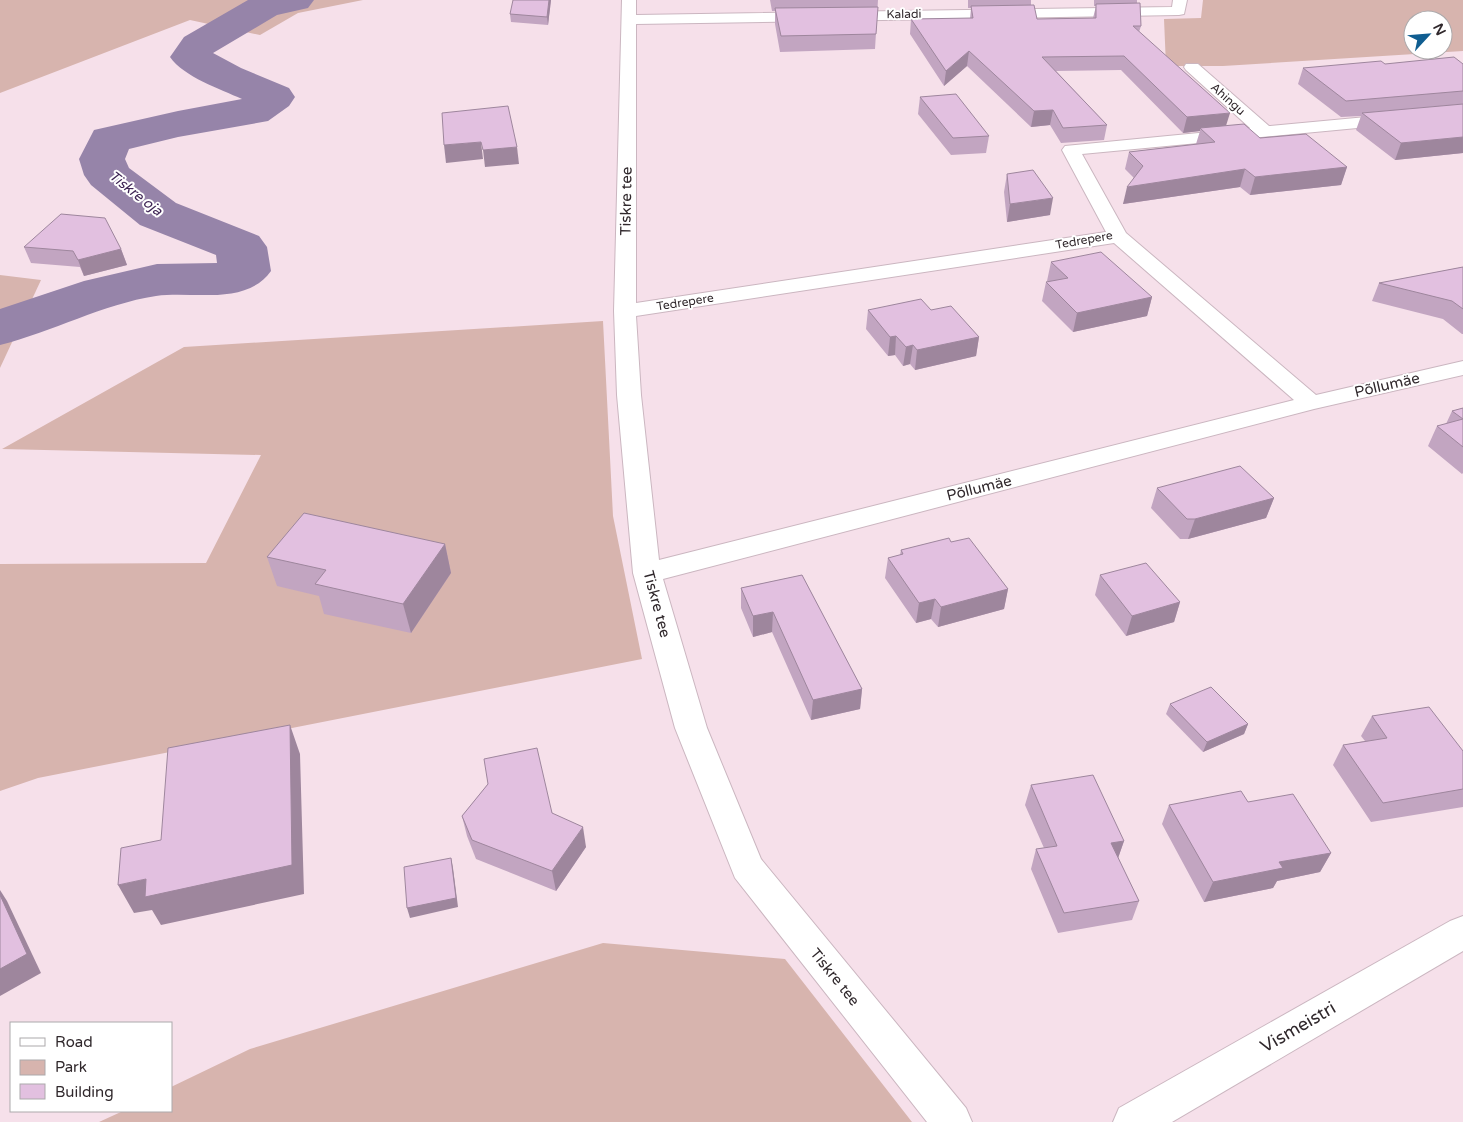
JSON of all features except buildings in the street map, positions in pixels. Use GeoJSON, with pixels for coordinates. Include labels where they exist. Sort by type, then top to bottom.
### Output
{"type":"FeatureCollection","features":[{"type":"Feature","properties":{"kind":"street","name":"Kaladi"},"geometry":{"type":"LineString","coordinates":[[628,10],[1180,5]]}},
{"type":"Feature","properties":{"kind":"street","name":"Tiskre tee"},"geometry":{"type":"LineString","coordinates":[[628,10],[625,311],[630,395],[648,573],[692,728],[747,868],[952,1122]]}},
{"type":"Feature","properties":{"kind":"street","name":"Ahingu"},"geometry":{"type":"LineString","coordinates":[[1192,67],[1264,131]]}},
{"type":"Feature","properties":{"kind":"street","name":"Tedrepere"},"geometry":{"type":"LineString","coordinates":[[625,311],[1118,236],[1071,150],[1463,112]]}},
{"type":"Feature","properties":{"kind":"street"},"geometry":{"type":"LineString","coordinates":[[1118,236],[1311,402]]}},
{"type":"Feature","properties":{"kind":"street","name":"Põllumäe"},"geometry":{"type":"LineString","coordinates":[[648,573],[1311,402],[1463,368]]}},
{"type":"Feature","properties":{"kind":"street","name":"Vismeistri"},"geometry":{"type":"LineString","coordinates":[[1133,1122],[1463,932]]}},
{"type":"Feature","properties":{"kind":"green space"},"geometry":{"type":"Polygon","coordinates":[[[0,0],[363,0],[298,13],[260,35],[190,20],[0,93],[0,0]]]}},
{"type":"Feature","properties":{"kind":"green space"},"geometry":{"type":"Polygon","coordinates":[[[1203,0],[1463,0],[1463,51],[1453,52],[1453,10],[1403,10],[1403,55],[1223,66],[1166,66],[1164,19],[1201,18],[1203,0]]]}},
{"type":"Feature","properties":{"kind":"green space"},"geometry":{"type":"Polygon","coordinates":[[[0,275],[41,280],[0,368],[0,275]]]}},
{"type":"Feature","properties":{"kind":"green space"},"geometry":{"type":"Polygon","coordinates":[[[603,321],[613,516],[642,659],[38,778],[0,791],[0,564],[206,563],[261,455],[2,449],[184,347],[603,321]]]}},
{"type":"Feature","properties":{"kind":"green space"},"geometry":{"type":"Polygon","coordinates":[[[603,943],[785,959],[912,1122],[99,1122],[121,1112],[172,1112],[172,1087],[250,1049],[603,943]]]}},
{"type":"Feature","properties":{"kind":"waterway","name":"Tiskre oja"},"geometry":{"type":"LineString","coordinates":[[0,328],[103,293],[157,280],[221,279],[244,271],[241,247],[158,214],[108,175],[102,159],[110,140],[178,124],[252,112],[274,97],[226,77],[190,57],[198,45],[265,6],[295,0]]}}]}
